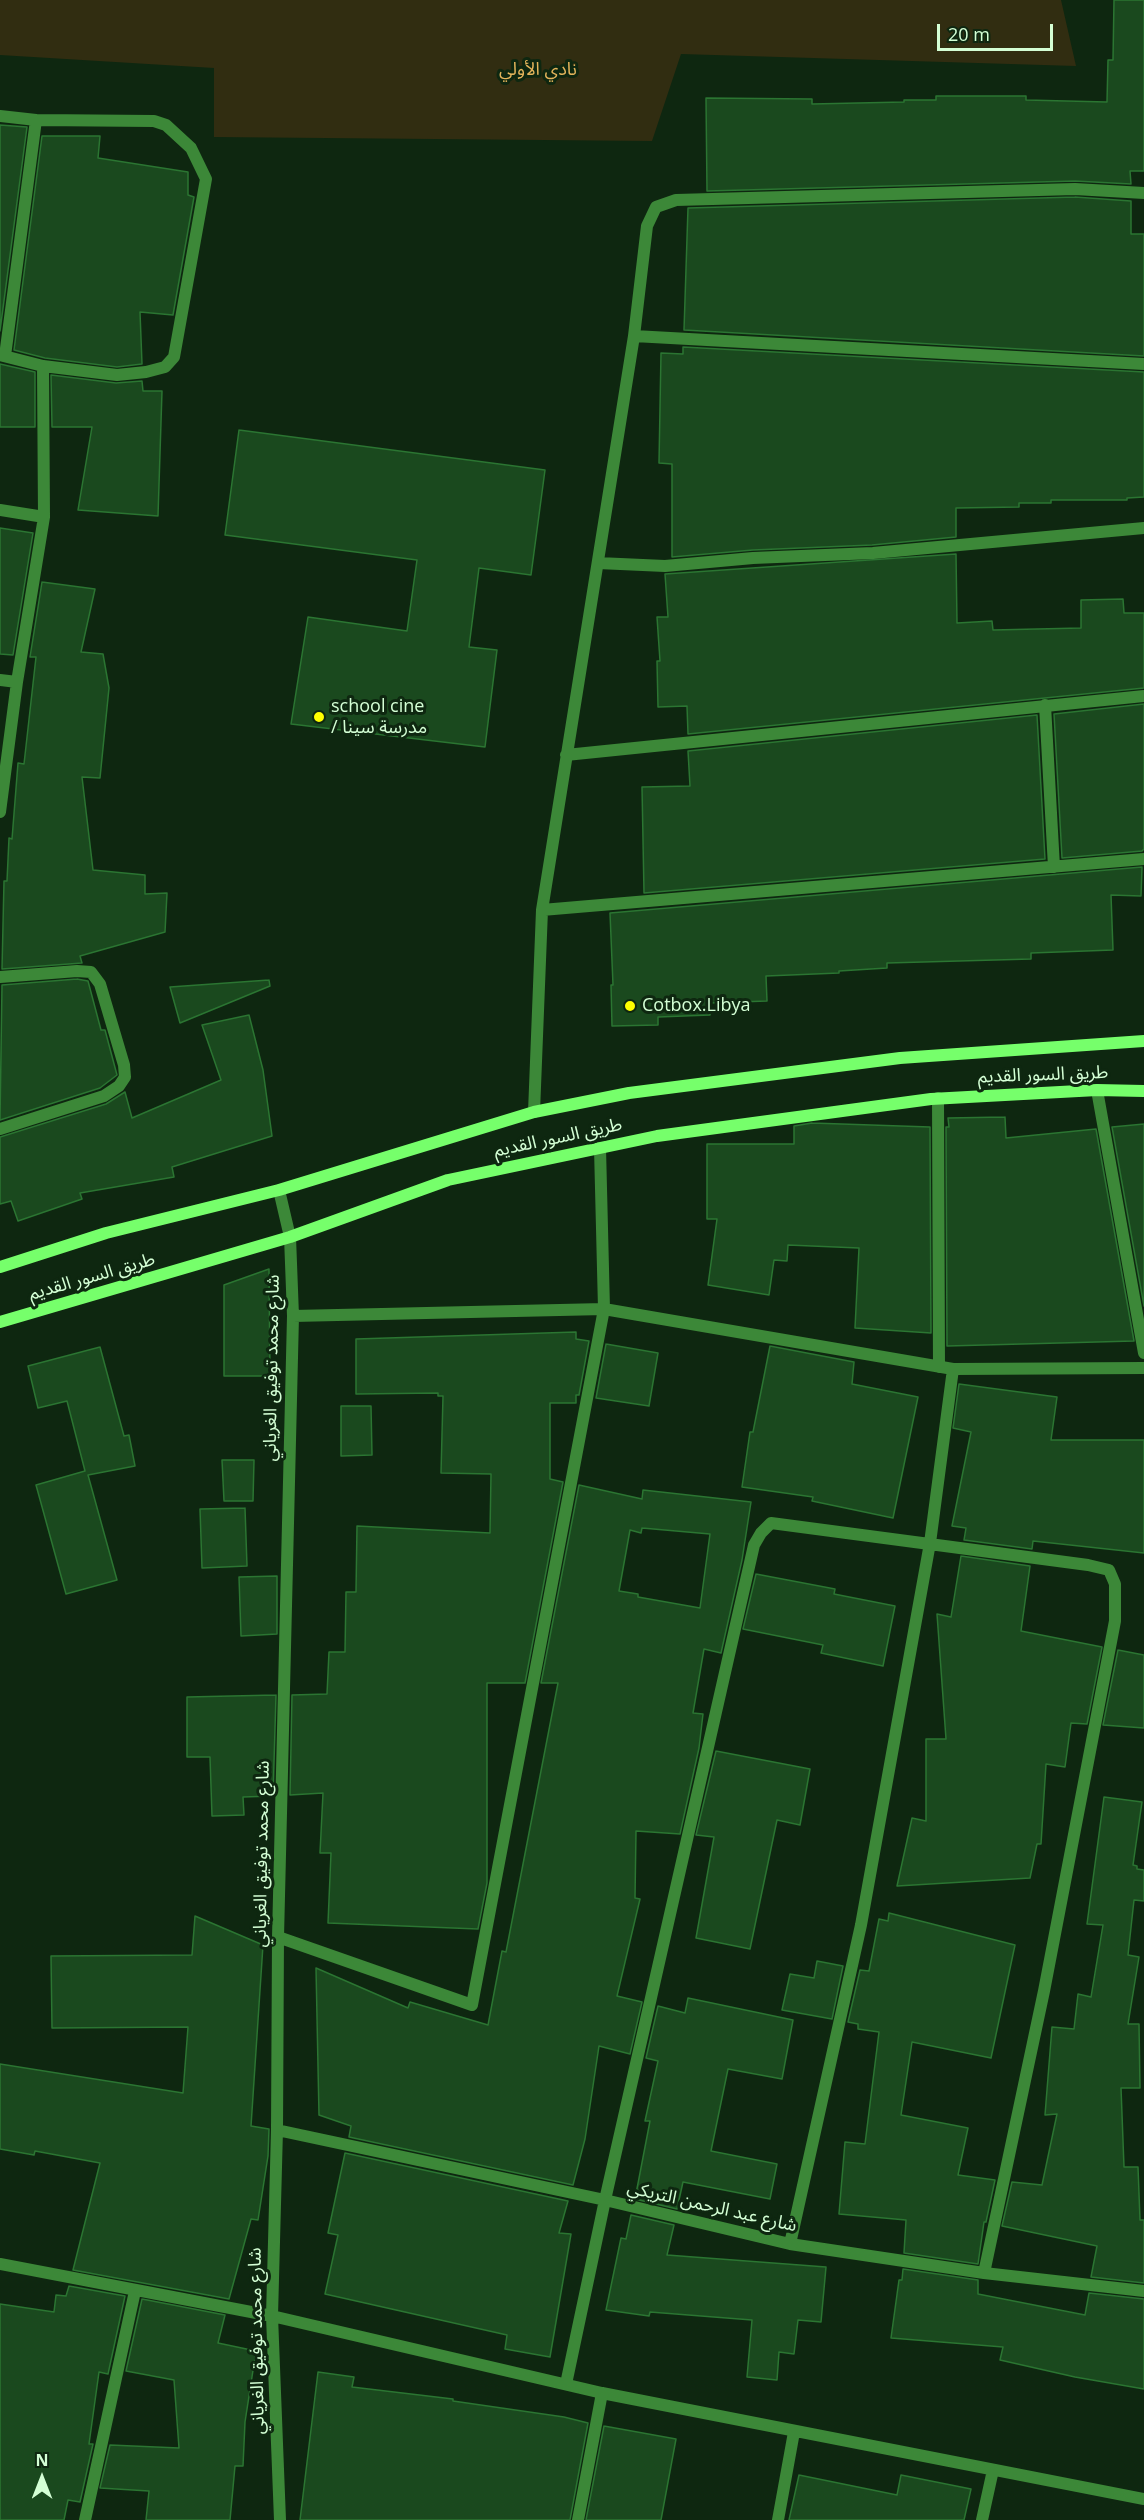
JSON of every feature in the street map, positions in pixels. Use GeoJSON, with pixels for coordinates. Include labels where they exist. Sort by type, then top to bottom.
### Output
{"type":"FeatureCollection","features":[{"type":"Feature","properties":{"kind":"main road","name":"طريق السور القديم"},"geometry":{"type":"LineString","coordinates":[[0,1267],[106,1233],[279,1190],[534,1112],[628,1093],[900,1058],[1144,1041]]}},
{"type":"Feature","properties":{"kind":"main road","name":"طريق السور القديم"},"geometry":{"type":"LineString","coordinates":[[0,1322],[290,1237],[448,1180],[657,1136],[938,1098],[1097,1090],[1144,1091]]}},
{"type":"Feature","properties":{"kind":"street"},"geometry":{"type":"LineString","coordinates":[[0,116],[36,120],[154,122],[166,125],[191,148],[206,179],[174,357],[165,367],[146,372],[117,375],[43,366],[3,355],[36,120]]}},
{"type":"Feature","properties":{"kind":"street"},"geometry":{"type":"LineString","coordinates":[[534,1112],[542,910],[634,336],[648,226],[656,207],[676,200],[1075,189],[1144,193]]}},
{"type":"Feature","properties":{"kind":"street"},"geometry":{"type":"LineString","coordinates":[[634,336],[1144,364]]}},
{"type":"Feature","properties":{"kind":"street"},"geometry":{"type":"LineString","coordinates":[[0,812],[17,682],[44,517],[43,366]]}},
{"type":"Feature","properties":{"kind":"street"},"geometry":{"type":"LineString","coordinates":[[0,510],[44,517]]}},
{"type":"Feature","properties":{"kind":"street"},"geometry":{"type":"LineString","coordinates":[[598,563],[665,566],[753,558],[873,553],[1144,528]]}},
{"type":"Feature","properties":{"kind":"street"},"geometry":{"type":"LineString","coordinates":[[0,680],[17,682]]}},
{"type":"Feature","properties":{"kind":"street"},"geometry":{"type":"LineString","coordinates":[[566,755],[1144,696]]}},
{"type":"Feature","properties":{"kind":"street"},"geometry":{"type":"LineString","coordinates":[[1045,705],[1054,867]]}},
{"type":"Feature","properties":{"kind":"street"},"geometry":{"type":"LineString","coordinates":[[542,910],[1144,859]]}},
{"type":"Feature","properties":{"kind":"street"},"geometry":{"type":"LineString","coordinates":[[0,977],[91,972],[100,984],[124,1065],[124,1077],[119,1086],[104,1096],[0,1129]]}},
{"type":"Feature","properties":{"kind":"street"},"geometry":{"type":"LineString","coordinates":[[1097,1090],[1144,1353]]}},
{"type":"Feature","properties":{"kind":"street"},"geometry":{"type":"LineString","coordinates":[[938,1098],[939,1367]]}},
{"type":"Feature","properties":{"kind":"street"},"geometry":{"type":"LineString","coordinates":[[278,1937],[472,2005],[604,1309],[600,1148]]}},
{"type":"Feature","properties":{"kind":"street","name":"شارع محمد توفيق الغرياني"},"geometry":{"type":"LineString","coordinates":[[279,1190],[290,1237],[293,1316],[278,1937],[277,2130],[272,2316],[280,2520]]}},
{"type":"Feature","properties":{"kind":"street"},"geometry":{"type":"LineString","coordinates":[[293,1316],[604,1309],[953,1369],[1144,1368]]}},
{"type":"Feature","properties":{"kind":"street"},"geometry":{"type":"LineString","coordinates":[[790,2244],[861,1925],[930,1542],[953,1369]]}},
{"type":"Feature","properties":{"kind":"street"},"geometry":{"type":"LineString","coordinates":[[566,2384],[605,2200],[754,1545],[771,1523],[930,1542],[1088,1565],[1109,1570],[1115,1584],[1115,1621],[1044,1991],[984,2273]]}},
{"type":"Feature","properties":{"kind":"street","name":"شارع عبد الرحمن التريكي"},"geometry":{"type":"LineString","coordinates":[[277,2130],[605,2200],[790,2244],[984,2273],[1144,2291]]}},
{"type":"Feature","properties":{"kind":"street"},"geometry":{"type":"LineString","coordinates":[[0,2264],[272,2316],[602,2393],[1144,2499]]}},
{"type":"Feature","properties":{"kind":"street"},"geometry":{"type":"LineString","coordinates":[[85,2520],[135,2290]]}},
{"type":"Feature","properties":{"kind":"street"},"geometry":{"type":"LineString","coordinates":[[578,2520],[602,2393]]}},
{"type":"Feature","properties":{"kind":"street"},"geometry":{"type":"LineString","coordinates":[[778,2520],[794,2432]]}},
{"type":"Feature","properties":{"kind":"street"},"geometry":{"type":"LineString","coordinates":[[982,2520],[993,2470]]}},
{"type":"Feature","properties":{"kind":"green space","name":"نادي الأولي"},"geometry":{"type":"Polygon","coordinates":[[[0,0],[1061,0],[1076,66],[681,54],[652,141],[214,137],[214,68],[0,55],[0,0]]]}},
{"type":"Feature","properties":{"kind":"building"},"geometry":{"type":"Polygon","coordinates":[[[1114,0],[1144,0],[1144,171],[1130,171],[1131,184],[1075,181],[707,191],[706,98],[812,99],[812,104],[936,100],[936,96],[1026,96],[1026,100],[1107,102],[1108,60],[1113,60],[1114,0]]]}},
{"type":"Feature","properties":{"kind":"building"},"geometry":{"type":"Polygon","coordinates":[[[0,125],[27,127],[0,331],[0,125]]]}},
{"type":"Feature","properties":{"kind":"building"},"geometry":{"type":"Polygon","coordinates":[[[42,136],[100,136],[98,158],[188,172],[188,195],[194,197],[173,315],[140,312],[142,364],[117,367],[45,358],[14,350],[42,136]]]}},
{"type":"Feature","properties":{"kind":"building"},"geometry":{"type":"Polygon","coordinates":[[[1075,197],[1131,201],[1131,234],[1144,234],[1144,356],[684,330],[688,208],[1075,197]]]}},
{"type":"Feature","properties":{"kind":"building"},"geometry":{"type":"Polygon","coordinates":[[[683,347],[1144,372],[1144,497],[1127,498],[1127,500],[1051,500],[1051,503],[1019,503],[1019,507],[956,508],[956,537],[872,545],[753,550],[672,557],[672,464],[659,463],[661,353],[683,354],[683,347]]]}},
{"type":"Feature","properties":{"kind":"building"},"geometry":{"type":"Polygon","coordinates":[[[0,364],[35,372],[35,427],[0,427],[0,364]]]}},
{"type":"Feature","properties":{"kind":"building"},"geometry":{"type":"Polygon","coordinates":[[[51,375],[116,383],[142,381],[143,391],[162,391],[158,516],[78,510],[92,427],[52,427],[51,375]]]}},
{"type":"Feature","properties":{"kind":"building"},"geometry":{"type":"Polygon","coordinates":[[[239,430],[545,470],[531,575],[479,568],[469,647],[497,650],[485,747],[291,724],[308,617],[407,631],[417,560],[225,535],[239,430]]]}},
{"type":"Feature","properties":{"kind":"building"},"geometry":{"type":"Polygon","coordinates":[[[0,528],[33,533],[13,655],[0,654],[0,528]]]}},
{"type":"Feature","properties":{"kind":"building"},"geometry":{"type":"Polygon","coordinates":[[[956,554],[957,623],[992,621],[993,630],[1081,628],[1081,600],[1123,599],[1124,613],[1144,613],[1144,688],[688,734],[687,706],[658,707],[657,661],[660,661],[657,617],[668,617],[665,574],[956,554]]]}},
{"type":"Feature","properties":{"kind":"building"},"geometry":{"type":"Polygon","coordinates":[[[42,582],[95,589],[81,652],[103,654],[109,688],[100,778],[82,777],[93,870],[145,875],[145,894],[167,893],[165,932],[80,956],[82,963],[2,969],[4,881],[7,881],[9,838],[12,839],[18,763],[24,764],[36,657],[30,657],[42,582]]]}},
{"type":"Feature","properties":{"kind":"building"},"geometry":{"type":"Polygon","coordinates":[[[1144,704],[1144,849],[1062,858],[1054,714],[1144,704]]]}},
{"type":"Feature","properties":{"kind":"building"},"geometry":{"type":"Polygon","coordinates":[[[1037,715],[1045,859],[644,893],[642,787],[690,786],[688,751],[1037,715]]]}},
{"type":"Feature","properties":{"kind":"building"},"geometry":{"type":"Polygon","coordinates":[[[1142,867],[1141,896],[1111,895],[1113,950],[1031,953],[1031,959],[887,963],[887,968],[839,971],[839,973],[766,976],[767,1001],[710,1003],[710,1015],[658,1017],[658,1025],[612,1026],[610,913],[1142,867]]]}},
{"type":"Feature","properties":{"kind":"building"},"geometry":{"type":"Polygon","coordinates":[[[77,979],[88,981],[101,1030],[105,1030],[117,1075],[100,1088],[0,1120],[2,985],[77,979]]]}},
{"type":"Feature","properties":{"kind":"building"},"geometry":{"type":"Polygon","coordinates":[[[269,980],[270,986],[180,1023],[170,987],[269,980]]]}},
{"type":"Feature","properties":{"kind":"building"},"geometry":{"type":"Polygon","coordinates":[[[249,1015],[263,1070],[272,1136],[172,1167],[174,1177],[80,1193],[82,1199],[18,1221],[11,1201],[0,1204],[0,1137],[106,1104],[125,1092],[132,1118],[221,1080],[202,1025],[249,1015]]]}},
{"type":"Feature","properties":{"kind":"building"},"geometry":{"type":"Polygon","coordinates":[[[1005,1117],[1006,1138],[1096,1129],[1134,1341],[947,1346],[946,1127],[949,1127],[948,1118],[1005,1117]]]}},
{"type":"Feature","properties":{"kind":"building"},"geometry":{"type":"Polygon","coordinates":[[[812,1123],[930,1127],[931,1333],[855,1328],[859,1248],[788,1245],[787,1261],[774,1260],[769,1295],[708,1285],[717,1219],[707,1219],[707,1144],[794,1144],[794,1126],[812,1123]]]}},
{"type":"Feature","properties":{"kind":"building"},"geometry":{"type":"Polygon","coordinates":[[[1144,1124],[1144,1306],[1112,1127],[1144,1124]]]}},
{"type":"Feature","properties":{"kind":"building"},"geometry":{"type":"Polygon","coordinates":[[[269,1269],[270,1376],[224,1376],[224,1285],[269,1269]]]}},
{"type":"Feature","properties":{"kind":"building"},"geometry":{"type":"Polygon","coordinates":[[[576,1332],[576,1339],[589,1341],[579,1395],[576,1395],[576,1403],[550,1403],[550,1479],[563,1482],[525,1683],[487,1683],[487,1883],[478,1929],[328,1923],[331,1853],[320,1853],[323,1793],[290,1795],[292,1695],[327,1694],[329,1652],[345,1652],[346,1592],[356,1592],[357,1526],[490,1533],[491,1474],[441,1473],[443,1396],[438,1396],[438,1393],[356,1394],[356,1339],[576,1332]]]}},
{"type":"Feature","properties":{"kind":"building"},"geometry":{"type":"Polygon","coordinates":[[[606,1344],[658,1353],[649,1406],[596,1398],[606,1344]]]}},
{"type":"Feature","properties":{"kind":"building"},"geometry":{"type":"Polygon","coordinates":[[[770,1346],[854,1362],[852,1384],[918,1397],[893,1518],[812,1501],[813,1497],[742,1487],[750,1432],[753,1432],[770,1346]]]}},
{"type":"Feature","properties":{"kind":"building"},"geometry":{"type":"Polygon","coordinates":[[[100,1347],[124,1436],[129,1435],[135,1466],[88,1475],[117,1580],[66,1594],[36,1485],[85,1471],[67,1401],[38,1408],[28,1366],[100,1347]]]}},
{"type":"Feature","properties":{"kind":"building"},"geometry":{"type":"Polygon","coordinates":[[[959,1384],[1057,1397],[1051,1440],[1144,1440],[1144,1553],[1033,1541],[1032,1549],[964,1540],[966,1528],[952,1526],[971,1432],[953,1428],[959,1384]]]}},
{"type":"Feature","properties":{"kind":"building"},"geometry":{"type":"Polygon","coordinates":[[[341,1406],[371,1406],[372,1455],[341,1456],[341,1406]]]}},
{"type":"Feature","properties":{"kind":"building"},"geometry":{"type":"Polygon","coordinates":[[[222,1460],[254,1460],[253,1501],[224,1501],[222,1460]]]}},
{"type":"Feature","properties":{"kind":"building"},"geometry":{"type":"Polygon","coordinates":[[[579,1485],[642,1499],[643,1490],[751,1502],[742,1560],[721,1653],[704,1649],[693,1713],[703,1714],[699,1748],[680,1834],[636,1831],[635,1898],[640,1899],[617,1996],[642,2002],[630,2054],[599,2046],[585,2139],[573,2185],[349,2137],[351,2126],[319,2115],[316,1968],[408,2008],[410,2002],[488,2025],[502,1951],[506,1952],[558,1683],[541,1683],[579,1485]],[[642,1528],[641,1533],[630,1530],[619,1591],[638,1594],[638,1597],[700,1608],[710,1534],[642,1528]]]}},
{"type":"Feature","properties":{"kind":"building"},"geometry":{"type":"Polygon","coordinates":[[[245,1508],[247,1566],[202,1568],[200,1509],[245,1508]]]}},
{"type":"Feature","properties":{"kind":"building"},"geometry":{"type":"Polygon","coordinates":[[[961,1556],[1030,1566],[1021,1631],[1102,1647],[1087,1724],[1071,1723],[1065,1767],[1046,1764],[1041,1844],[1037,1844],[1030,1878],[897,1886],[912,1818],[926,1821],[926,1739],[946,1739],[937,1614],[951,1617],[961,1556]]]}},
{"type":"Feature","properties":{"kind":"building"},"geometry":{"type":"Polygon","coordinates":[[[756,1574],[835,1589],[834,1594],[895,1606],[883,1666],[821,1653],[823,1645],[743,1629],[756,1574]]]}},
{"type":"Feature","properties":{"kind":"building"},"geometry":{"type":"Polygon","coordinates":[[[277,1576],[277,1634],[241,1636],[239,1577],[277,1576]]]}},
{"type":"Feature","properties":{"kind":"building"},"geometry":{"type":"Polygon","coordinates":[[[1118,1650],[1144,1655],[1144,1728],[1103,1725],[1118,1650]]]}},
{"type":"Feature","properties":{"kind":"building"},"geometry":{"type":"Polygon","coordinates":[[[276,1695],[273,1796],[243,1797],[244,1815],[212,1816],[210,1757],[187,1757],[187,1697],[276,1695]]]}},
{"type":"Feature","properties":{"kind":"building"},"geometry":{"type":"Polygon","coordinates":[[[716,1751],[810,1769],[800,1825],[777,1820],[750,1949],[696,1938],[714,1837],[696,1835],[716,1751]]]}},
{"type":"Feature","properties":{"kind":"building"},"geometry":{"type":"Polygon","coordinates":[[[1104,1797],[1142,1802],[1133,1865],[1137,1866],[1137,1869],[1144,1870],[1144,1901],[1134,1900],[1128,1955],[1139,1957],[1128,2024],[1139,2024],[1140,2088],[1121,2088],[1124,2167],[1138,2167],[1140,2220],[1144,2220],[1144,2283],[1091,2277],[1097,2246],[1002,2226],[1012,2182],[1042,2185],[1057,2114],[1045,2115],[1052,2027],[1074,2029],[1078,1994],[1091,1997],[1103,1925],[1087,1924],[1104,1797]]]}},
{"type":"Feature","properties":{"kind":"building"},"geometry":{"type":"Polygon","coordinates":[[[889,1913],[1015,1945],[991,2058],[912,2042],[901,2115],[968,2128],[958,2175],[995,2180],[986,2222],[984,2222],[978,2264],[904,2253],[906,2220],[839,2214],[845,2142],[865,2144],[879,2032],[858,2029],[858,2024],[848,2022],[860,1970],[869,1971],[879,1919],[888,1921],[889,1913]]]}},
{"type":"Feature","properties":{"kind":"building"},"geometry":{"type":"Polygon","coordinates":[[[195,1916],[263,1945],[251,2126],[269,2129],[268,2156],[258,2220],[251,2219],[229,2299],[73,2270],[100,2163],[35,2151],[34,2155],[0,2149],[0,2064],[183,2093],[188,2027],[52,2028],[51,1956],[192,1955],[195,1916]]]}},
{"type":"Feature","properties":{"kind":"building"},"geometry":{"type":"Polygon","coordinates":[[[817,1961],[843,1966],[832,2019],[782,2010],[790,1974],[814,1978],[817,1961]]]}},
{"type":"Feature","properties":{"kind":"building"},"geometry":{"type":"Polygon","coordinates":[[[688,1998],[793,2020],[782,2079],[728,2069],[711,2151],[777,2164],[770,2199],[683,2182],[677,2209],[635,2199],[650,2121],[645,2121],[658,2061],[646,2058],[658,2006],[685,2013],[688,1998]]]}},
{"type":"Feature","properties":{"kind":"building"},"geometry":{"type":"Polygon","coordinates":[[[345,2153],[568,2201],[559,2233],[571,2234],[550,2357],[505,2349],[507,2335],[325,2294],[338,2235],[328,2233],[345,2153]]]}},
{"type":"Feature","properties":{"kind":"building"},"geometry":{"type":"Polygon","coordinates":[[[631,2215],[674,2225],[667,2255],[826,2267],[821,2322],[798,2320],[794,2354],[779,2352],[777,2380],[747,2377],[752,2320],[650,2312],[649,2316],[606,2310],[621,2238],[626,2239],[631,2215]]]}},
{"type":"Feature","properties":{"kind":"building"},"geometry":{"type":"Polygon","coordinates":[[[903,2269],[978,2280],[978,2294],[1085,2315],[1089,2293],[1144,2299],[1144,2389],[1075,2377],[1000,2360],[1003,2347],[891,2338],[899,2280],[902,2280],[903,2269]]]}},
{"type":"Feature","properties":{"kind":"building"},"geometry":{"type":"Polygon","coordinates":[[[69,2286],[125,2296],[108,2374],[99,2372],[89,2444],[93,2444],[80,2502],[68,2500],[64,2520],[0,2520],[0,2304],[54,2312],[56,2295],[66,2296],[69,2286]]]}},
{"type":"Feature","properties":{"kind":"building"},"geometry":{"type":"Polygon","coordinates":[[[142,2299],[225,2315],[218,2343],[256,2351],[245,2422],[243,2466],[235,2466],[230,2520],[146,2520],[149,2491],[100,2488],[110,2445],[179,2448],[174,2380],[126,2371],[142,2299]]]}},
{"type":"Feature","properties":{"kind":"building"},"geometry":{"type":"Polygon","coordinates":[[[318,2372],[354,2377],[352,2387],[453,2399],[453,2401],[564,2417],[588,2423],[570,2520],[300,2520],[318,2372]]]}},
{"type":"Feature","properties":{"kind":"building"},"geometry":{"type":"Polygon","coordinates":[[[604,2426],[676,2439],[661,2520],[586,2520],[604,2426]]]}},
{"type":"Feature","properties":{"kind":"building"},"geometry":{"type":"Polygon","coordinates":[[[799,2475],[897,2495],[901,2475],[971,2489],[964,2520],[789,2520],[799,2475]]]}},
{"type":"Feature","properties":{"kind":"place","name":"school cine / مدرسة سينا"},"geometry":{"type":"Point","coordinates":[319,717]}},
{"type":"Feature","properties":{"kind":"place","name":"Cotbox.Libya"},"geometry":{"type":"Point","coordinates":[630,1006]}}]}
